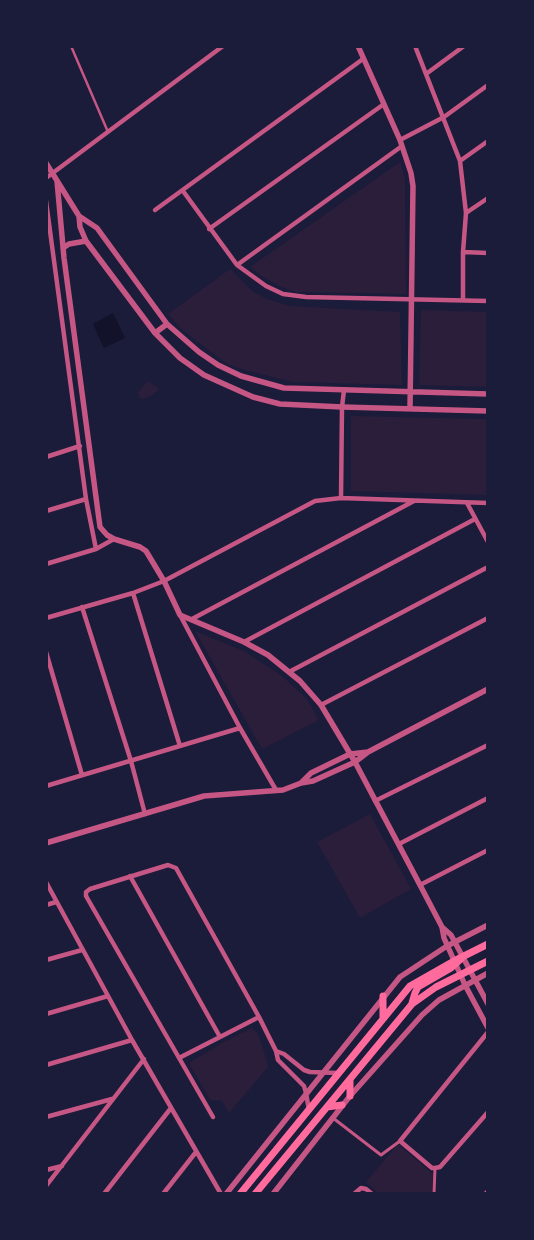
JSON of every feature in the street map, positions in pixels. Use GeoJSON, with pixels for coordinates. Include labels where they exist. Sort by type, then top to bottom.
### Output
{"type":"FeatureCollection","features":[{"type":"Feature","properties":{"kind":"main road"},"geometry":{"type":"LineString","coordinates":[[412,1004],[414,993],[418,987],[463,956],[488,944]]}},
{"type":"Feature","properties":{"kind":"main road"},"geometry":{"type":"LineString","coordinates":[[255,1194],[412,1004],[436,987],[488,961]]}},
{"type":"Feature","properties":{"kind":"main road"},"geometry":{"type":"LineString","coordinates":[[240,1194],[410,986],[455,963]]}},
{"type":"Feature","properties":{"kind":"main road"},"geometry":{"type":"LineString","coordinates":[[383,1018],[384,996]]}},
{"type":"Feature","properties":{"kind":"main road"},"geometry":{"type":"LineString","coordinates":[[350,1080],[350,1096]]}},
{"type":"Feature","properties":{"kind":"main road"},"geometry":{"type":"LineString","coordinates":[[327,1107],[342,1105]]}},
{"type":"Feature","properties":{"kind":"street"},"geometry":{"type":"LineString","coordinates":[[46,178],[108,133],[216,49],[224,46]]}},
{"type":"Feature","properties":{"kind":"street"},"geometry":{"type":"LineString","coordinates":[[358,46],[409,163],[413,186],[410,409]]}},
{"type":"Feature","properties":{"kind":"street"},"geometry":{"type":"LineString","coordinates":[[414,46],[460,161],[466,213],[463,252],[463,300]]}},
{"type":"Feature","properties":{"kind":"street"},"geometry":{"type":"LineString","coordinates":[[426,74],[464,46]]}},
{"type":"Feature","properties":{"kind":"street"},"geometry":{"type":"LineString","coordinates":[[155,210],[363,59]]}},
{"type":"Feature","properties":{"kind":"street"},"geometry":{"type":"LineString","coordinates":[[237,266],[401,143],[444,117],[488,85]]}},
{"type":"Feature","properties":{"kind":"street"},"geometry":{"type":"LineString","coordinates":[[209,229],[384,104]]}},
{"type":"Feature","properties":{"kind":"street"},"geometry":{"type":"LineString","coordinates":[[460,161],[488,141]]}},
{"type":"Feature","properties":{"kind":"street"},"geometry":{"type":"LineString","coordinates":[[46,164],[80,216],[97,228],[167,324],[204,355],[241,376],[284,388],[488,394]]}},
{"type":"Feature","properties":{"kind":"street"},"geometry":{"type":"LineString","coordinates":[[57,180],[63,248],[100,527],[103,532],[114,539],[144,549],[164,581],[240,728],[276,790]]}},
{"type":"Feature","properties":{"kind":"street"},"geometry":{"type":"LineString","coordinates":[[182,191],[237,266],[266,286],[283,294],[306,297],[488,301]]}},
{"type":"Feature","properties":{"kind":"street"},"geometry":{"type":"LineString","coordinates":[[466,213],[488,198]]}},
{"type":"Feature","properties":{"kind":"street"},"geometry":{"type":"LineString","coordinates":[[46,200],[86,499],[96,550]]}},
{"type":"Feature","properties":{"kind":"street"},"geometry":{"type":"LineString","coordinates":[[80,216],[83,237],[155,333],[193,368],[218,382],[253,397],[280,404],[488,411]]}},
{"type":"Feature","properties":{"kind":"street"},"geometry":{"type":"LineString","coordinates":[[63,248],[69,244],[86,241]]}},
{"type":"Feature","properties":{"kind":"street"},"geometry":{"type":"LineString","coordinates":[[46,247],[52,245]]}},
{"type":"Feature","properties":{"kind":"street"},"geometry":{"type":"LineString","coordinates":[[463,252],[488,253]]}},
{"type":"Feature","properties":{"kind":"street"},"geometry":{"type":"LineString","coordinates":[[155,333],[167,324]]}},
{"type":"Feature","properties":{"kind":"street"},"geometry":{"type":"LineString","coordinates":[[341,498],[342,407],[344,390]]}},
{"type":"Feature","properties":{"kind":"street"},"geometry":{"type":"LineString","coordinates":[[46,457],[80,446]]}},
{"type":"Feature","properties":{"kind":"street"},"geometry":{"type":"LineString","coordinates":[[46,511],[86,499]]}},
{"type":"Feature","properties":{"kind":"street"},"geometry":{"type":"LineString","coordinates":[[46,618],[133,593],[164,581],[307,504],[324,499],[488,503]]}},
{"type":"Feature","properties":{"kind":"street"},"geometry":{"type":"LineString","coordinates":[[192,619],[414,501]]}},
{"type":"Feature","properties":{"kind":"street"},"geometry":{"type":"LineString","coordinates":[[467,503],[488,542]]}},
{"type":"Feature","properties":{"kind":"street"},"geometry":{"type":"LineString","coordinates":[[244,642],[475,519]]}},
{"type":"Feature","properties":{"kind":"street"},"geometry":{"type":"LineString","coordinates":[[46,564],[96,550],[114,539]]}},
{"type":"Feature","properties":{"kind":"street"},"geometry":{"type":"LineString","coordinates":[[289,672],[488,567]]}},
{"type":"Feature","properties":{"kind":"street"},"geometry":{"type":"LineString","coordinates":[[133,593],[180,746]]}},
{"type":"Feature","properties":{"kind":"street"},"geometry":{"type":"LineString","coordinates":[[82,607],[131,761],[144,814]]}},
{"type":"Feature","properties":{"kind":"street"},"geometry":{"type":"LineString","coordinates":[[180,614],[244,642],[268,655],[300,681],[321,704],[355,762],[442,927],[447,946],[488,1030],[400,1141],[381,1155],[333,1118]]}},
{"type":"Feature","properties":{"kind":"street"},"geometry":{"type":"LineString","coordinates":[[321,704],[488,618]]}},
{"type":"Feature","properties":{"kind":"street"},"geometry":{"type":"LineString","coordinates":[[46,652],[82,776]]}},
{"type":"Feature","properties":{"kind":"street"},"geometry":{"type":"LineString","coordinates":[[46,844],[204,796],[276,790],[316,780],[355,762],[368,752],[488,689]]}},
{"type":"Feature","properties":{"kind":"street"},"geometry":{"type":"LineString","coordinates":[[46,786],[240,728]]}},
{"type":"Feature","properties":{"kind":"street"},"geometry":{"type":"LineString","coordinates":[[375,802],[488,745]]}},
{"type":"Feature","properties":{"kind":"street"},"geometry":{"type":"LineString","coordinates":[[301,783],[311,773],[350,754],[368,752]]}},
{"type":"Feature","properties":{"kind":"street"},"geometry":{"type":"LineString","coordinates":[[399,844],[488,798]]}},
{"type":"Feature","properties":{"kind":"street"},"geometry":{"type":"LineString","coordinates":[[420,885],[488,850]]}},
{"type":"Feature","properties":{"kind":"street"},"geometry":{"type":"LineString","coordinates":[[213,1117],[86,896],[86,892],[90,888],[168,865],[176,868],[259,1017],[276,1051],[279,1062],[301,1083],[306,1093],[309,1110]]}},
{"type":"Feature","properties":{"kind":"street"},"geometry":{"type":"LineString","coordinates":[[130,876],[220,1037]]}},
{"type":"Feature","properties":{"kind":"street"},"geometry":{"type":"LineString","coordinates":[[46,882],[170,1108],[221,1194]]}},
{"type":"Feature","properties":{"kind":"street"},"geometry":{"type":"LineString","coordinates":[[46,905],[56,902]]}},
{"type":"Feature","properties":{"kind":"street"},"geometry":{"type":"LineString","coordinates":[[226,1194],[384,996],[406,972],[447,946],[488,925]]}},
{"type":"Feature","properties":{"kind":"street"},"geometry":{"type":"LineString","coordinates":[[442,927],[455,942],[488,1004]]}},
{"type":"Feature","properties":{"kind":"street"},"geometry":{"type":"LineString","coordinates":[[46,960],[82,950]]}},
{"type":"Feature","properties":{"kind":"street"},"geometry":{"type":"LineString","coordinates":[[273,1194],[342,1105],[422,1015],[439,1000],[488,973]]}},
{"type":"Feature","properties":{"kind":"street"},"geometry":{"type":"LineString","coordinates":[[46,1014],[108,996]]}},
{"type":"Feature","properties":{"kind":"street"},"geometry":{"type":"LineString","coordinates":[[178,1058],[259,1017]]}},
{"type":"Feature","properties":{"kind":"street"},"geometry":{"type":"LineString","coordinates":[[46,1065],[132,1040]]}},
{"type":"Feature","properties":{"kind":"street"},"geometry":{"type":"LineString","coordinates":[[276,1051],[304,1070],[316,1073],[338,1073]]}},
{"type":"Feature","properties":{"kind":"street"},"geometry":{"type":"LineString","coordinates":[[46,1186],[144,1060]]}},
{"type":"Feature","properties":{"kind":"street"},"geometry":{"type":"LineString","coordinates":[[46,1117],[114,1098]]}},
{"type":"Feature","properties":{"kind":"street"},"geometry":{"type":"LineString","coordinates":[[104,1194],[170,1108]]}},
{"type":"Feature","properties":{"kind":"street"},"geometry":{"type":"LineString","coordinates":[[400,1141],[432,1168],[440,1167],[488,1112]]}},
{"type":"Feature","properties":{"kind":"street"},"geometry":{"type":"LineString","coordinates":[[163,1194],[196,1152]]}},
{"type":"Feature","properties":{"kind":"street"},"geometry":{"type":"LineString","coordinates":[[46,1170],[62,1166]]}},
{"type":"Feature","properties":{"kind":"street"},"geometry":{"type":"LineString","coordinates":[[434,1194],[436,1168]]}},
{"type":"Feature","properties":{"kind":"street"},"geometry":{"type":"LineString","coordinates":[[354,1194],[361,1188],[366,1189],[372,1194]]}},
{"type":"Feature","properties":{"kind":"street"},"geometry":{"type":"LineString","coordinates":[[485,1194],[488,1191]]}},
{"type":"Feature","properties":{"kind":"lane"},"geometry":{"type":"LineString","coordinates":[[71,46],[108,133]]}},
{"type":"Feature","properties":{"kind":"shaded area"},"geometry":{"type":"Polygon","coordinates":[[[400,162],[405,179],[406,294],[296,292],[279,286],[250,267],[400,162]]]}},
{"type":"Feature","properties":{"kind":"shaded area"},"geometry":{"type":"Polygon","coordinates":[[[230,269],[252,291],[265,298],[289,306],[400,312],[402,385],[293,382],[227,364],[180,328],[168,314],[230,269]]]}},
{"type":"Feature","properties":{"kind":"shaded area"},"geometry":{"type":"Polygon","coordinates":[[[421,310],[488,312],[488,387],[419,385],[421,310]]]}},
{"type":"Feature","properties":{"kind":"shaded area"},"geometry":{"type":"Polygon","coordinates":[[[113,313],[125,338],[104,348],[93,324],[113,313]]]}},
{"type":"Feature","properties":{"kind":"shaded area"},"geometry":{"type":"Polygon","coordinates":[[[148,381],[158,388],[158,391],[142,399],[139,397],[138,392],[148,381]]]}},
{"type":"Feature","properties":{"kind":"shaded area"},"geometry":{"type":"Polygon","coordinates":[[[351,416],[488,419],[488,495],[351,491],[351,416]]]}},
{"type":"Feature","properties":{"kind":"shaded area"},"geometry":{"type":"Polygon","coordinates":[[[195,631],[244,651],[282,676],[307,699],[319,720],[262,749],[195,631]]]}},
{"type":"Feature","properties":{"kind":"shaded area"},"geometry":{"type":"Polygon","coordinates":[[[370,814],[411,889],[360,918],[317,842],[370,814]]]}},
{"type":"Feature","properties":{"kind":"shaded area"},"geometry":{"type":"Polygon","coordinates":[[[252,1028],[258,1034],[268,1067],[229,1113],[222,1101],[210,1100],[189,1063],[252,1028]]]}},
{"type":"Feature","properties":{"kind":"shaded area"},"geometry":{"type":"Polygon","coordinates":[[[398,1144],[433,1174],[432,1194],[379,1194],[366,1182],[398,1144]]]}}]}
